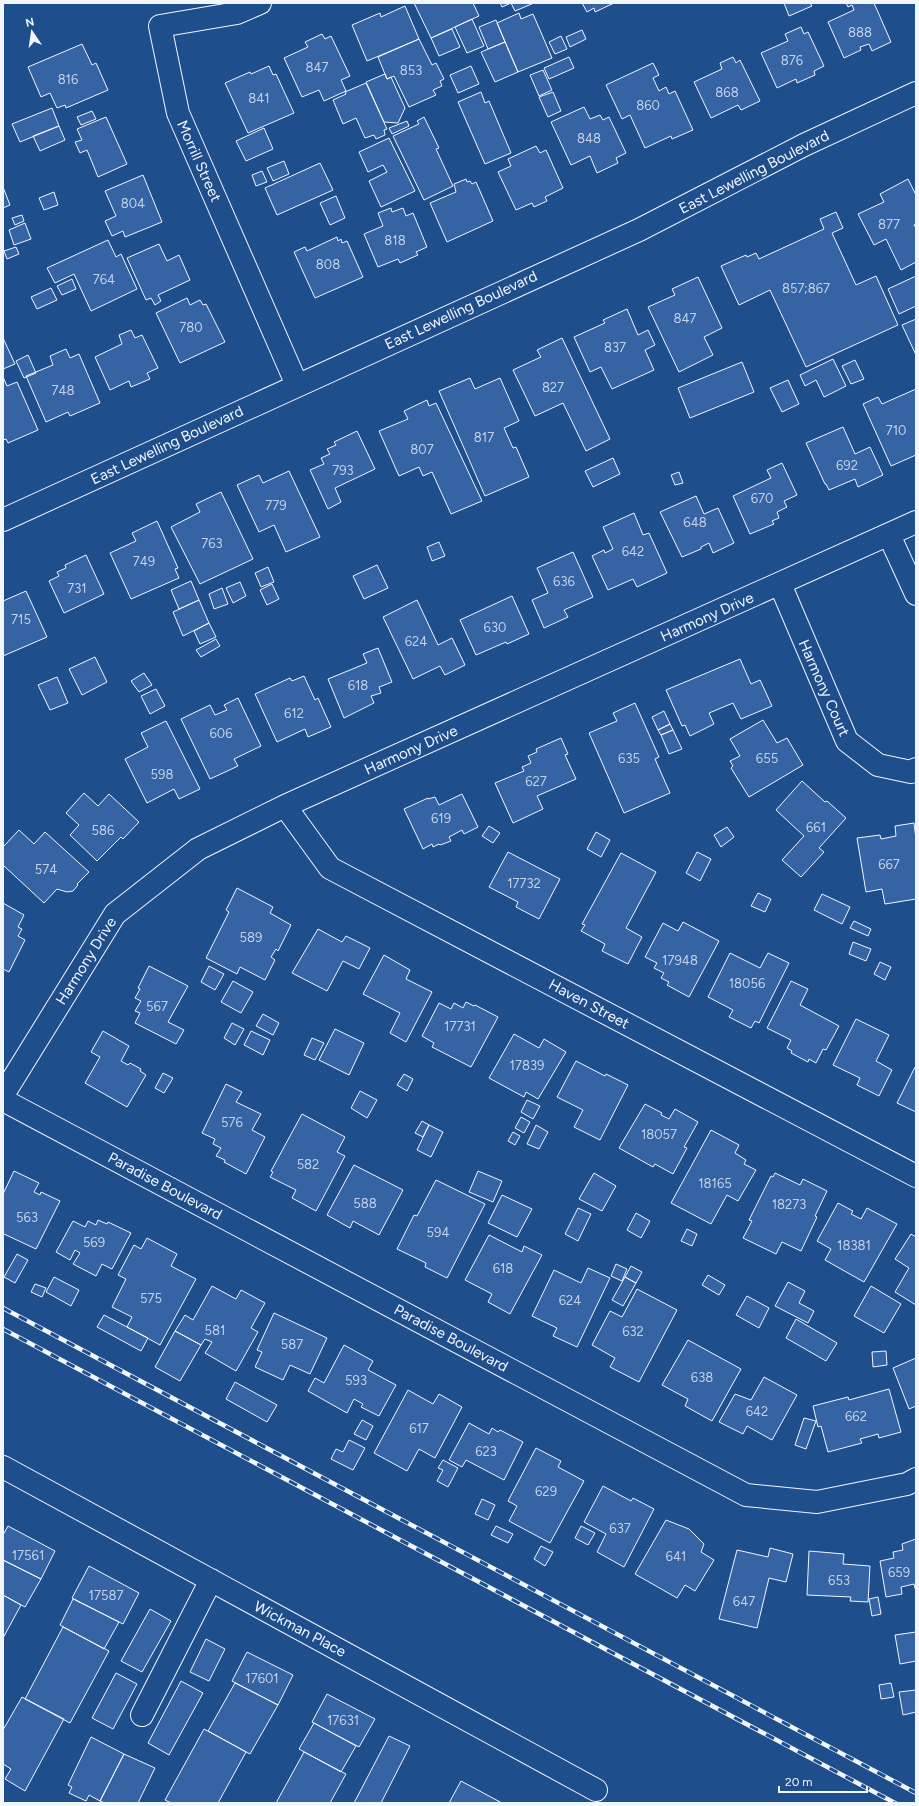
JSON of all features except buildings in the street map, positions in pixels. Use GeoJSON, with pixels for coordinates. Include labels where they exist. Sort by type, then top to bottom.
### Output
{"type":"FeatureCollection","features":[{"type":"Feature","properties":{"kind":"street","name":"Morrill Street"},"geometry":{"type":"LineString","coordinates":[[260,3],[237,13],[160,26],[178,114],[297,385]]}},
{"type":"Feature","properties":{"kind":"street","name":"East Lewelling Boulevard"},"geometry":{"type":"LineString","coordinates":[[3,520],[639,230],[804,146],[916,93]]}},
{"type":"Feature","properties":{"kind":"street","name":"Harmony Drive"},"geometry":{"type":"LineString","coordinates":[[3,1095],[115,914],[198,850],[284,806],[916,522]]}},
{"type":"Feature","properties":{"kind":"street"},"geometry":{"type":"LineString","coordinates":[[889,535],[916,594]]}},
{"type":"Feature","properties":{"kind":"street","name":"Harmony Court"},"geometry":{"type":"LineString","coordinates":[[780,584],[846,741],[878,765],[911,772],[916,769]]}},
{"type":"Feature","properties":{"kind":"street","name":"Haven Street"},"geometry":{"type":"LineString","coordinates":[[284,806],[330,868],[916,1176]]}},
{"type":"Feature","properties":{"kind":"street","name":"Paradise Boulevard"},"geometry":{"type":"LineString","coordinates":[[3,1100],[746,1494],[817,1502],[907,1484],[916,1479]]}},
{"type":"Feature","properties":{"kind":"street","name":"Wickman Place"},"geometry":{"type":"LineString","coordinates":[[3,1467],[596,1790]]}},
{"type":"Feature","properties":{"kind":"street"},"geometry":{"type":"LineString","coordinates":[[142,1715],[211,1580]]}},
{"type":"Feature","properties":{"kind":"railway"},"geometry":{"type":"LineString","coordinates":[[3,1308],[916,1793]]}},
{"type":"Feature","properties":{"kind":"railway"},"geometry":{"type":"LineString","coordinates":[[3,1329],[895,1803]]}}]}
